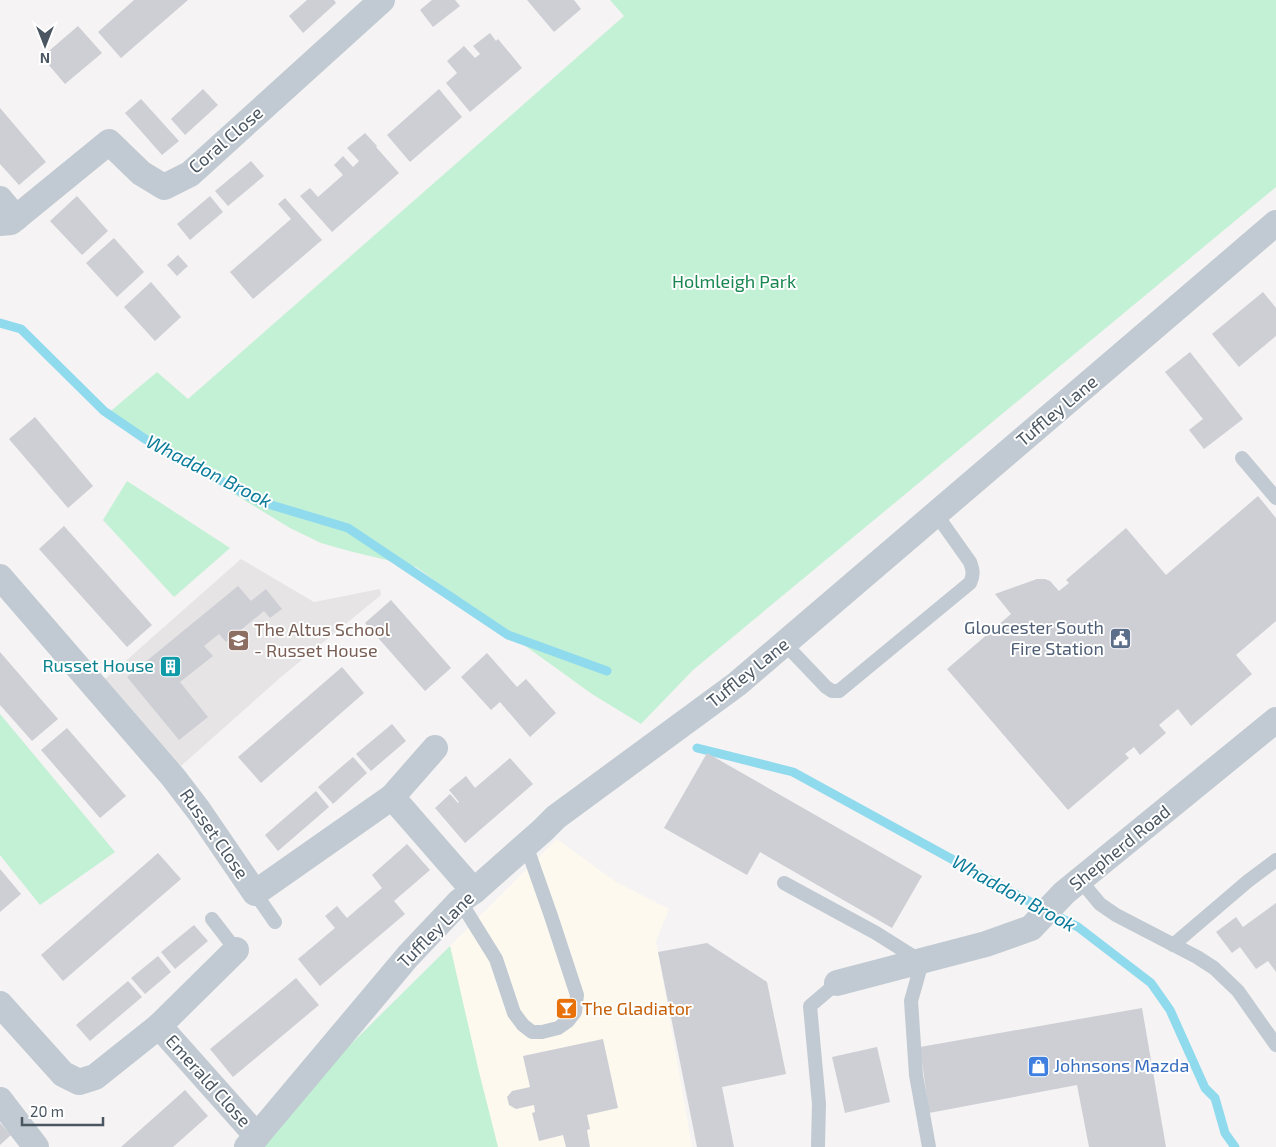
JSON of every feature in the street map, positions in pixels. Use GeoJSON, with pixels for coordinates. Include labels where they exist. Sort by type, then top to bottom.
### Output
{"type":"FeatureCollection","features":[{"type":"Feature","properties":{"kind":"street","name":"Coral Close"},"geometry":{"type":"LineString","coordinates":[[5,214],[109,142],[141,173],[164,187],[190,174],[382,0]]}},
{"type":"Feature","properties":{"kind":"street","name":"Tuffley Lane"},"geometry":{"type":"LineString","coordinates":[[252,1142],[408,956],[467,896],[556,817],[737,684],[1276,223]]}},
{"type":"Feature","properties":{"kind":"street","name":"Russet Close"},"geometry":{"type":"LineString","coordinates":[[0,577],[173,777],[199,811],[255,893],[392,797],[435,748]]}},
{"type":"Feature","properties":{"kind":"street","name":"Shepherd Road"},"geometry":{"type":"LineString","coordinates":[[837,983],[986,944],[1031,928],[1072,887],[1276,720]]}},
{"type":"Feature","properties":{"kind":"street"},"geometry":{"type":"LineString","coordinates":[[392,797],[467,896]]}},
{"type":"Feature","properties":{"kind":"street","name":"Emerald Close"},"geometry":{"type":"LineString","coordinates":[[0,1004],[64,1074],[79,1082],[95,1077],[159,1026],[236,950]]}},
{"type":"Feature","properties":{"kind":"street","name":"Emerald Close"},"geometry":{"type":"LineString","coordinates":[[159,1026],[252,1142]]}},
{"type":"Feature","properties":{"kind":"street"},"geometry":{"type":"LineString","coordinates":[[0,1100],[36,1147]]}},
{"type":"Feature","properties":{"kind":"lane"},"geometry":{"type":"LineString","coordinates":[[1242,458],[1276,498]]}},
{"type":"Feature","properties":{"kind":"lane"},"geometry":{"type":"LineString","coordinates":[[784,643],[826,688],[832,691],[840,691],[970,583],[973,578],[973,569],[970,562],[936,514]]}},
{"type":"Feature","properties":{"kind":"lane"},"geometry":{"type":"LineString","coordinates":[[467,896],[496,959],[514,1013],[522,1025],[532,1032],[542,1032],[558,1028],[568,1021],[575,1012],[577,995],[526,845]]}},
{"type":"Feature","properties":{"kind":"lane"},"geometry":{"type":"LineString","coordinates":[[1173,945],[1248,881],[1276,860]]}},
{"type":"Feature","properties":{"kind":"lane"},"geometry":{"type":"LineString","coordinates":[[784,883],[876,933],[922,962],[910,1001],[916,1075],[929,1147]]}},
{"type":"Feature","properties":{"kind":"lane"},"geometry":{"type":"LineString","coordinates":[[1072,887],[1116,916],[1197,957],[1214,968],[1238,992],[1276,1045]]}},
{"type":"Feature","properties":{"kind":"lane"},"geometry":{"type":"LineString","coordinates":[[255,893],[275,922]]}},
{"type":"Feature","properties":{"kind":"lane","name":"Emerald Close"},"geometry":{"type":"LineString","coordinates":[[212,919],[236,950]]}},
{"type":"Feature","properties":{"kind":"lane"},"geometry":{"type":"LineString","coordinates":[[818,1145],[819,1104],[810,1006],[837,983]]}},
{"type":"Feature","properties":{"kind":"shaded area","name":"The Altus School - Russet House"},"geometry":{"type":"Polygon","coordinates":[[[241,559],[314,602],[380,589],[381,595],[281,677],[181,766],[104,680],[241,559]]]}},
{"type":"Feature","properties":{"kind":"shaded area","name":"The Gladiator"},"geometry":{"type":"Polygon","coordinates":[[[557,839],[616,882],[669,909],[656,941],[692,1147],[498,1147],[450,946],[557,839]]]}},
{"type":"Feature","properties":{"kind":"green space","name":"Holmleigh Park"},"geometry":{"type":"Polygon","coordinates":[[[610,0],[1276,0],[1276,187],[693,670],[641,724],[592,694],[416,567],[321,543],[290,528],[195,470],[145,443],[106,415],[157,372],[188,399],[624,16],[610,0]]]}},
{"type":"Feature","properties":{"kind":"green space"},"geometry":{"type":"Polygon","coordinates":[[[127,481],[230,548],[174,597],[103,520],[127,481]]]}},
{"type":"Feature","properties":{"kind":"green space"},"geometry":{"type":"Polygon","coordinates":[[[0,714],[115,852],[40,905],[0,855],[0,714]]]}},
{"type":"Feature","properties":{"kind":"green space"},"geometry":{"type":"Polygon","coordinates":[[[450,946],[498,1147],[247,1147],[450,946]]]}},
{"type":"Feature","properties":{"kind":"building"},"geometry":{"type":"Polygon","coordinates":[[[134,0],[188,0],[121,58],[98,32],[134,0]]]}},
{"type":"Feature","properties":{"kind":"building"},"geometry":{"type":"Polygon","coordinates":[[[307,0],[334,0],[336,3],[303,33],[289,16],[307,0]]]}},
{"type":"Feature","properties":{"kind":"building"},"geometry":{"type":"Polygon","coordinates":[[[432,0],[455,0],[460,6],[433,27],[420,10],[432,0]]]}},
{"type":"Feature","properties":{"kind":"building"},"geometry":{"type":"Polygon","coordinates":[[[527,0],[574,0],[581,9],[554,32],[527,0]]]}},
{"type":"Feature","properties":{"kind":"building"},"geometry":{"type":"Polygon","coordinates":[[[78,26],[102,53],[65,84],[42,57],[78,26]]]}},
{"type":"Feature","properties":{"kind":"building"},"geometry":{"type":"Polygon","coordinates":[[[490,33],[496,41],[498,39],[522,68],[470,112],[446,83],[457,73],[447,61],[464,46],[475,58],[480,54],[473,46],[490,33]]]}},
{"type":"Feature","properties":{"kind":"building"},"geometry":{"type":"Polygon","coordinates":[[[203,89],[218,105],[185,135],[171,119],[203,89]]]}},
{"type":"Feature","properties":{"kind":"building"},"geometry":{"type":"Polygon","coordinates":[[[439,89],[462,117],[410,162],[387,135],[439,89]]]}},
{"type":"Feature","properties":{"kind":"building"},"geometry":{"type":"Polygon","coordinates":[[[141,99],[179,141],[162,155],[125,113],[141,99]]]}},
{"type":"Feature","properties":{"kind":"building"},"geometry":{"type":"Polygon","coordinates":[[[0,108],[46,162],[19,185],[0,164],[0,108]]]}},
{"type":"Feature","properties":{"kind":"building"},"geometry":{"type":"Polygon","coordinates":[[[365,133],[399,173],[332,232],[300,196],[310,188],[318,197],[343,175],[334,165],[343,156],[353,167],[359,161],[347,148],[365,133]]]}},
{"type":"Feature","properties":{"kind":"building"},"geometry":{"type":"Polygon","coordinates":[[[251,161],[264,176],[228,206],[215,191],[251,161]]]}},
{"type":"Feature","properties":{"kind":"building"},"geometry":{"type":"Polygon","coordinates":[[[77,196],[108,231],[82,255],[50,221],[77,196]]]}},
{"type":"Feature","properties":{"kind":"building"},"geometry":{"type":"Polygon","coordinates":[[[210,196],[223,212],[190,240],[177,224],[210,196]]]}},
{"type":"Feature","properties":{"kind":"building"},"geometry":{"type":"Polygon","coordinates":[[[285,198],[322,240],[253,299],[230,272],[291,219],[278,204],[285,198]]]}},
{"type":"Feature","properties":{"kind":"building"},"geometry":{"type":"Polygon","coordinates":[[[114,238],[144,272],[117,297],[86,263],[114,238]]]}},
{"type":"Feature","properties":{"kind":"building"},"geometry":{"type":"Polygon","coordinates":[[[178,255],[188,266],[177,276],[167,265],[178,255]]]}},
{"type":"Feature","properties":{"kind":"building"},"geometry":{"type":"Polygon","coordinates":[[[151,282],[181,317],[155,341],[124,307],[151,282]]]}},
{"type":"Feature","properties":{"kind":"building"},"geometry":{"type":"Polygon","coordinates":[[[1263,292],[1276,308],[1276,336],[1239,367],[1212,334],[1263,292]]]}},
{"type":"Feature","properties":{"kind":"building"},"geometry":{"type":"Polygon","coordinates":[[[1190,352],[1243,419],[1204,449],[1189,430],[1203,419],[1165,372],[1190,352]]]}},
{"type":"Feature","properties":{"kind":"building"},"geometry":{"type":"Polygon","coordinates":[[[35,417],[93,486],[68,508],[9,439],[35,417]]]}},
{"type":"Feature","properties":{"kind":"building","name":"Gloucester South Fire Station"},"geometry":{"type":"Polygon","coordinates":[[[1258,496],[1276,518],[1276,621],[1236,655],[1252,674],[1191,726],[1178,709],[1159,725],[1166,733],[1140,755],[1134,747],[1125,754],[1129,758],[1068,810],[947,669],[1011,614],[995,594],[1037,579],[1050,581],[1059,591],[1069,583],[1066,580],[1126,528],[1166,575],[1258,496]]]}},
{"type":"Feature","properties":{"kind":"building"},"geometry":{"type":"Polygon","coordinates":[[[64,526],[152,625],[127,647],[39,549],[64,526]]]}},
{"type":"Feature","properties":{"kind":"building","name":"Russet House"},"geometry":{"type":"Polygon","coordinates":[[[238,586],[251,601],[266,589],[282,609],[270,618],[264,611],[226,642],[219,634],[204,646],[213,656],[180,682],[208,717],[179,740],[127,677],[238,586]]]}},
{"type":"Feature","properties":{"kind":"building"},"geometry":{"type":"Polygon","coordinates":[[[391,600],[451,668],[425,691],[365,623],[391,600]]]}},
{"type":"Feature","properties":{"kind":"building"},"geometry":{"type":"Polygon","coordinates":[[[0,652],[58,719],[32,741],[0,705],[0,652]]]}},
{"type":"Feature","properties":{"kind":"building"},"geometry":{"type":"Polygon","coordinates":[[[487,653],[517,687],[526,679],[556,713],[530,737],[500,702],[491,710],[461,677],[487,653]]]}},
{"type":"Feature","properties":{"kind":"building"},"geometry":{"type":"Polygon","coordinates":[[[342,667],[364,693],[261,783],[238,757],[342,667]]]}},
{"type":"Feature","properties":{"kind":"building"},"geometry":{"type":"Polygon","coordinates":[[[392,724],[406,741],[371,771],[356,754],[392,724]]]}},
{"type":"Feature","properties":{"kind":"building"},"geometry":{"type":"Polygon","coordinates":[[[67,728],[126,796],[100,818],[41,750],[67,728]]]}},
{"type":"Feature","properties":{"kind":"building"},"geometry":{"type":"Polygon","coordinates":[[[707,753],[922,876],[892,928],[760,852],[747,875],[664,828],[707,753]]]}},
{"type":"Feature","properties":{"kind":"building"},"geometry":{"type":"Polygon","coordinates":[[[353,757],[367,773],[333,804],[318,787],[353,757]]]}},
{"type":"Feature","properties":{"kind":"building"},"geometry":{"type":"Polygon","coordinates":[[[510,758],[533,784],[465,843],[435,808],[450,794],[459,802],[449,790],[466,776],[475,788],[510,758]]]}},
{"type":"Feature","properties":{"kind":"building"},"geometry":{"type":"Polygon","coordinates":[[[316,791],[329,807],[278,851],[265,835],[316,791]]]}},
{"type":"Feature","properties":{"kind":"building"},"geometry":{"type":"Polygon","coordinates":[[[407,844],[430,870],[394,901],[405,914],[320,986],[298,959],[335,928],[325,916],[337,906],[347,918],[382,888],[372,875],[407,844]]]}},
{"type":"Feature","properties":{"kind":"building"},"geometry":{"type":"Polygon","coordinates":[[[158,853],[181,879],[63,981],[41,955],[158,853]]]}},
{"type":"Feature","properties":{"kind":"building"},"geometry":{"type":"Polygon","coordinates":[[[0,869],[21,894],[0,912],[0,869]]]}},
{"type":"Feature","properties":{"kind":"building"},"geometry":{"type":"Polygon","coordinates":[[[1276,903],[1276,972],[1268,961],[1256,969],[1240,947],[1232,953],[1216,932],[1236,917],[1243,927],[1276,903]]]}},
{"type":"Feature","properties":{"kind":"building"},"geometry":{"type":"Polygon","coordinates":[[[194,925],[208,941],[175,969],[161,952],[194,925]]]}},
{"type":"Feature","properties":{"kind":"building"},"geometry":{"type":"Polygon","coordinates":[[[707,943],[767,982],[786,1074],[722,1087],[734,1147],[697,1147],[658,952],[707,943]]]}},
{"type":"Feature","properties":{"kind":"building"},"geometry":{"type":"Polygon","coordinates":[[[158,956],[171,972],[145,994],[131,978],[158,956]]]}},
{"type":"Feature","properties":{"kind":"building"},"geometry":{"type":"Polygon","coordinates":[[[296,978],[319,1005],[233,1077],[210,1049],[296,978]]]}},
{"type":"Feature","properties":{"kind":"building"},"geometry":{"type":"Polygon","coordinates":[[[128,981],[142,997],[90,1041],[76,1025],[128,981]]]}},
{"type":"Feature","properties":{"kind":"building","name":"Johnsons Mazda"},"geometry":{"type":"Polygon","coordinates":[[[1142,1008],[1166,1147],[1089,1147],[1077,1085],[929,1113],[920,1047],[1142,1008]]]}},
{"type":"Feature","properties":{"kind":"building"},"geometry":{"type":"Polygon","coordinates":[[[603,1039],[618,1108],[587,1115],[590,1129],[587,1130],[590,1147],[566,1147],[563,1135],[539,1141],[532,1113],[535,1112],[534,1105],[516,1109],[509,1105],[507,1097],[512,1091],[530,1087],[523,1056],[603,1039]]]}},
{"type":"Feature","properties":{"kind":"building"},"geometry":{"type":"Polygon","coordinates":[[[877,1047],[890,1102],[845,1113],[832,1057],[877,1047]]]}},
{"type":"Feature","properties":{"kind":"building"},"geometry":{"type":"Polygon","coordinates":[[[185,1090],[208,1116],[173,1147],[121,1147],[185,1090]]]}},
{"type":"Feature","properties":{"kind":"building"},"geometry":{"type":"Polygon","coordinates":[[[0,1123],[11,1135],[0,1145],[0,1123]]]}},
{"type":"Feature","properties":{"kind":"waterway","name":"Whaddon Brook"},"geometry":{"type":"LineString","coordinates":[[0,323],[21,329],[104,411],[145,439],[258,501],[348,528],[508,635],[607,671]]}},
{"type":"Feature","properties":{"kind":"waterway","name":"Whaddon Brook"},"geometry":{"type":"LineString","coordinates":[[697,748],[793,772],[1078,927],[1151,983],[1170,1010],[1205,1088],[1215,1098],[1225,1133],[1235,1147]]}},
{"type":"Feature","properties":{"kind":"place","name":"Gloucester South Fire Station"},"geometry":{"type":"Point","coordinates":[1120,638]}},
{"type":"Feature","properties":{"kind":"place","name":"The Altus School - Russet House"},"geometry":{"type":"Point","coordinates":[238,640]}},
{"type":"Feature","properties":{"kind":"place","name":"Russet House"},"geometry":{"type":"Point","coordinates":[170,666]}},
{"type":"Feature","properties":{"kind":"place","name":"The Gladiator"},"geometry":{"type":"Point","coordinates":[566,1009]}},
{"type":"Feature","properties":{"kind":"place","name":"Johnsons Mazda"},"geometry":{"type":"Point","coordinates":[1038,1066]}}]}
